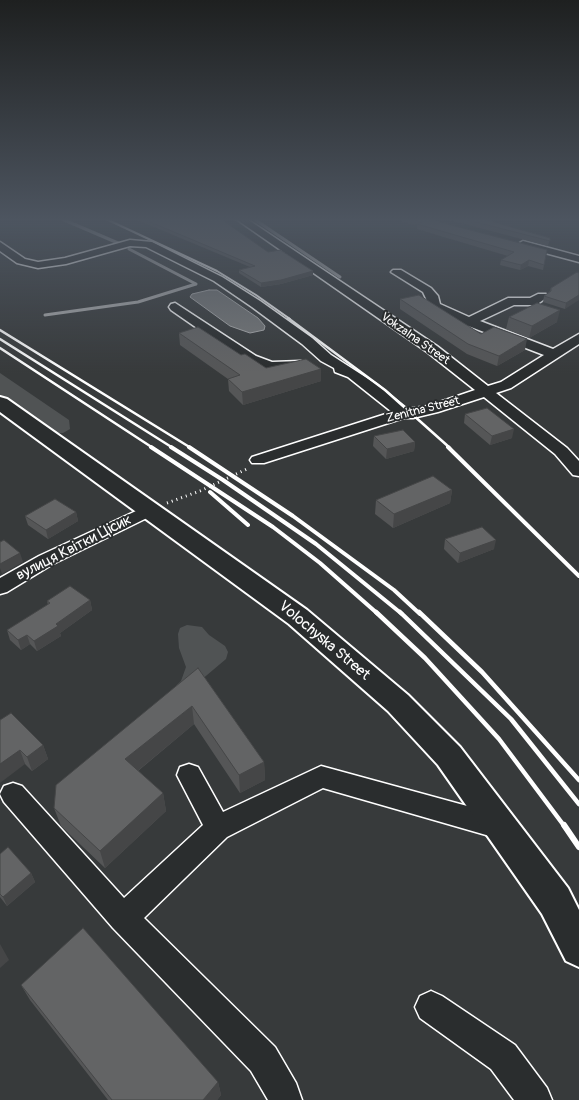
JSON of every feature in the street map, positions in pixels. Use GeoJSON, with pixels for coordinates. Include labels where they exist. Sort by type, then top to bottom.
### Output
{"type":"FeatureCollection","features":[{"type":"Feature","properties":{"kind":"main road","name":"Volochyska Street"},"geometry":{"type":"LineString","coordinates":[[0,403],[298,617],[398,703],[449,756],[555,901],[579,948]]}},
{"type":"Feature","properties":{"kind":"street"},"geometry":{"type":"LineString","coordinates":[[201,270],[218,279],[256,304],[307,341],[326,358],[353,374],[403,413]]}},
{"type":"Feature","properties":{"kind":"street","name":"Vokzalna Street"},"geometry":{"type":"LineString","coordinates":[[317,270],[432,349],[561,451],[579,471]]}},
{"type":"Feature","properties":{"kind":"street"},"geometry":{"type":"LineString","coordinates":[[397,272],[427,290],[432,296],[435,306],[469,322],[555,354]]}},
{"type":"Feature","properties":{"kind":"street"},"geometry":{"type":"LineString","coordinates":[[469,322],[512,301],[532,302],[542,296]]}},
{"type":"Feature","properties":{"kind":"street"},"geometry":{"type":"LineString","coordinates":[[175,307],[251,360],[264,365],[317,366],[340,369],[353,374]]}},
{"type":"Feature","properties":{"kind":"street","name":"Zenitna Street"},"geometry":{"type":"LineString","coordinates":[[258,460],[403,413],[413,414],[433,409],[506,385],[579,338]]}},
{"type":"Feature","properties":{"kind":"street","name":"вулиця Квітки Цісик"},"geometry":{"type":"LineString","coordinates":[[0,587],[46,560],[149,510]]}},
{"type":"Feature","properties":{"kind":"street"},"geometry":{"type":"LineString","coordinates":[[189,775],[218,828]]}},
{"type":"Feature","properties":{"kind":"street"},"geometry":{"type":"LineString","coordinates":[[123,918],[218,828],[321,777],[501,827]]}},
{"type":"Feature","properties":{"kind":"street"},"geometry":{"type":"LineString","coordinates":[[13,794],[123,918],[263,1059],[285,1100]]}},
{"type":"Feature","properties":{"kind":"street"},"geometry":{"type":"LineString","coordinates":[[431,1007],[503,1057],[535,1100]]}},
{"type":"Feature","properties":{"kind":"path"},"geometry":{"type":"LineString","coordinates":[[149,510],[211,486],[256,464],[258,460]]}},
{"type":"Feature","properties":{"kind":"shaded area"},"geometry":{"type":"Polygon","coordinates":[[[217,290],[258,318],[265,326],[264,330],[250,333],[230,326],[190,297],[192,294],[217,290]]]}},
{"type":"Feature","properties":{"kind":"shaded area"},"geometry":{"type":"Polygon","coordinates":[[[0,373],[69,420],[70,429],[63,433],[52,433],[0,397],[0,373]]]}},
{"type":"Feature","properties":{"kind":"shaded area"},"geometry":{"type":"Polygon","coordinates":[[[187,625],[202,627],[209,635],[225,646],[228,652],[226,659],[73,788],[181,681],[186,667],[179,648],[178,634],[180,628],[187,625]]]}},
{"type":"Feature","properties":{"kind":"building"},"geometry":{"type":"Polygon","coordinates":[[[240,270],[313,271],[281,280],[261,283],[240,270]]]}},
{"type":"Feature","properties":{"kind":"building"},"geometry":{"type":"Polygon","coordinates":[[[577,272],[579,273],[579,295],[566,303],[544,296],[551,291],[551,288],[577,272]]]}},
{"type":"Feature","properties":{"kind":"building"},"geometry":{"type":"Polygon","coordinates":[[[419,295],[481,334],[494,327],[527,339],[499,356],[468,344],[400,299],[419,295]]]}},
{"type":"Feature","properties":{"kind":"building"},"geometry":{"type":"Polygon","coordinates":[[[537,303],[560,310],[532,326],[509,317],[537,303]]]}},
{"type":"Feature","properties":{"kind":"building"},"geometry":{"type":"Polygon","coordinates":[[[198,327],[241,355],[245,354],[266,368],[306,359],[321,369],[242,392],[228,379],[240,375],[179,333],[198,327]]]}},
{"type":"Feature","properties":{"kind":"building"},"geometry":{"type":"Polygon","coordinates":[[[487,408],[514,429],[492,436],[465,414],[487,408]]]}},
{"type":"Feature","properties":{"kind":"building"},"geometry":{"type":"Polygon","coordinates":[[[403,430],[415,442],[387,449],[374,436],[403,430]]]}},
{"type":"Feature","properties":{"kind":"building"},"geometry":{"type":"Polygon","coordinates":[[[433,476],[452,490],[394,514],[376,500],[433,476]]]}},
{"type":"Feature","properties":{"kind":"building"},"geometry":{"type":"Polygon","coordinates":[[[55,499],[76,512],[46,530],[25,516],[55,499]]]}},
{"type":"Feature","properties":{"kind":"building"},"geometry":{"type":"Polygon","coordinates":[[[482,527],[496,540],[460,553],[445,539],[482,527]]]}},
{"type":"Feature","properties":{"kind":"building"},"geometry":{"type":"Polygon","coordinates":[[[4,540],[20,553],[0,564],[0,542],[4,540]]]}},
{"type":"Feature","properties":{"kind":"building"},"geometry":{"type":"Polygon","coordinates":[[[70,586],[90,600],[56,624],[58,626],[34,641],[27,635],[18,640],[7,630],[50,603],[47,601],[70,586]]]}},
{"type":"Feature","properties":{"kind":"building"},"geometry":{"type":"Polygon","coordinates":[[[198,668],[264,762],[239,775],[192,706],[125,759],[163,793],[100,851],[54,808],[56,785],[198,668]]]}},
{"type":"Feature","properties":{"kind":"building"},"geometry":{"type":"Polygon","coordinates":[[[11,713],[43,745],[27,757],[20,750],[0,764],[0,720],[11,713]]]}},
{"type":"Feature","properties":{"kind":"building"},"geometry":{"type":"Polygon","coordinates":[[[8,847],[31,873],[3,897],[0,894],[0,854],[8,847]]]}},
{"type":"Feature","properties":{"kind":"building"},"geometry":{"type":"Polygon","coordinates":[[[83,928],[218,1082],[203,1100],[112,1100],[21,985],[83,928]]]}},
{"type":"Feature","properties":{"kind":"waterway"},"geometry":{"type":"LineString","coordinates":[[45,315],[138,302],[196,284],[170,270]]}},
{"type":"Feature","properties":{"kind":"waterway"},"geometry":{"type":"LineString","coordinates":[[330,270],[340,277]]}},
{"type":"Feature","properties":{"kind":"railway"},"geometry":{"type":"LineString","coordinates":[[216,270],[290,319]]}},
{"type":"Feature","properties":{"kind":"railway"},"geometry":{"type":"LineString","coordinates":[[288,318],[385,390],[450,448]]}},
{"type":"Feature","properties":{"kind":"railway"},"geometry":{"type":"LineString","coordinates":[[0,330],[191,448]]}},
{"type":"Feature","properties":{"kind":"railway"},"geometry":{"type":"LineString","coordinates":[[0,339],[173,448]]}},
{"type":"Feature","properties":{"kind":"railway"},"geometry":{"type":"LineString","coordinates":[[0,348],[153,448]]}},
{"type":"Feature","properties":{"kind":"railway"},"geometry":{"type":"LineString","coordinates":[[151,447],[273,527],[320,563],[378,614]]}},
{"type":"Feature","properties":{"kind":"railway"},"geometry":{"type":"LineString","coordinates":[[171,447],[316,544],[402,614]]}},
{"type":"Feature","properties":{"kind":"railway"},"geometry":{"type":"LineString","coordinates":[[189,447],[293,516],[394,590],[420,614]]}},
{"type":"Feature","properties":{"kind":"railway"},"geometry":{"type":"LineString","coordinates":[[448,447],[579,576]]}},
{"type":"Feature","properties":{"kind":"railway"},"geometry":{"type":"LineString","coordinates":[[210,492],[248,525]]}},
{"type":"Feature","properties":{"kind":"railway"},"geometry":{"type":"LineString","coordinates":[[376,612],[425,658],[499,739],[565,827]]}},
{"type":"Feature","properties":{"kind":"railway"},"geometry":{"type":"LineString","coordinates":[[400,612],[511,719],[579,804]]}},
{"type":"Feature","properties":{"kind":"railway"},"geometry":{"type":"LineString","coordinates":[[419,612],[482,672],[579,780]]}},
{"type":"Feature","properties":{"kind":"railway"},"geometry":{"type":"LineString","coordinates":[[564,825],[579,847]]}}]}
